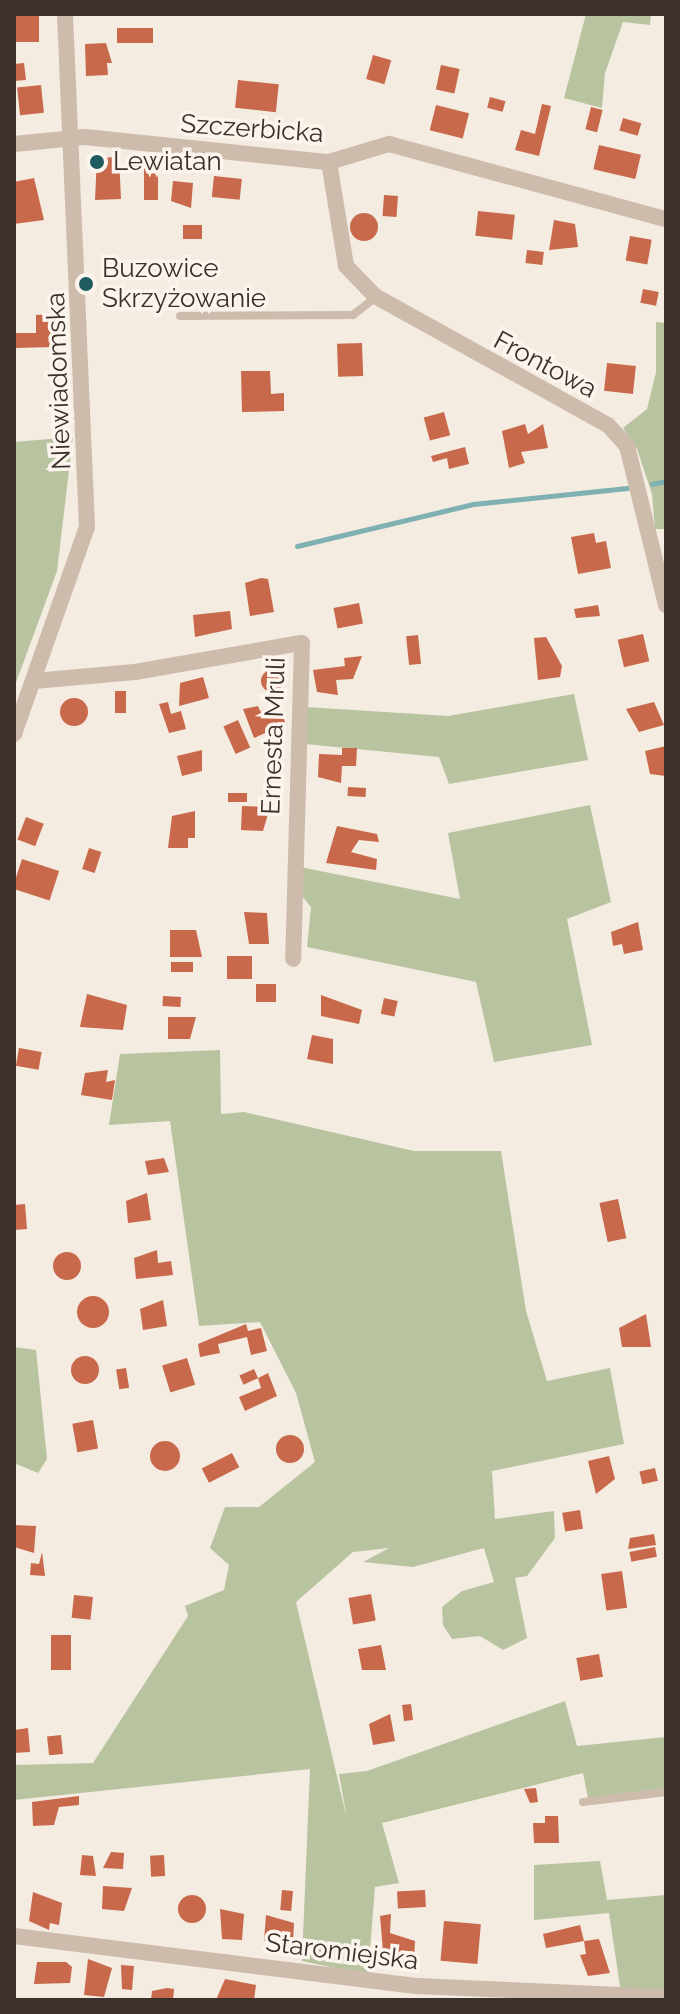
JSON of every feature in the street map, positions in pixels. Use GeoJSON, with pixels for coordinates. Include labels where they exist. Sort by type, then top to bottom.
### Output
{"type":"FeatureCollection","features":[{"type":"Feature","properties":{"kind":"street","name":"Niewiadomska"},"geometry":{"type":"LineString","coordinates":[[14,734],[87,527],[65,14]]}},
{"type":"Feature","properties":{"kind":"street","name":"Szczerbicka"},"geometry":{"type":"LineString","coordinates":[[14,144],[72,137],[329,162],[389,144],[666,219]]}},
{"type":"Feature","properties":{"kind":"street","name":"Frontowa"},"geometry":{"type":"LineString","coordinates":[[329,162],[346,266],[377,297],[608,425],[627,446],[666,605]]}},
{"type":"Feature","properties":{"kind":"street","name":"Ernesta Mruli"},"geometry":{"type":"LineString","coordinates":[[34,681],[135,672],[302,643],[293,959]]}},
{"type":"Feature","properties":{"kind":"street","name":"Staromiejska"},"geometry":{"type":"LineString","coordinates":[[14,1936],[416,1986],[666,1997]]}},
{"type":"Feature","properties":{"kind":"lane"},"geometry":{"type":"LineString","coordinates":[[180,316],[353,315],[377,297]]}},
{"type":"Feature","properties":{"kind":"lane"},"geometry":{"type":"LineString","coordinates":[[583,1802],[666,1792]]}},
{"type":"Feature","properties":{"kind":"green space"},"geometry":{"type":"Polygon","coordinates":[[[586,14],[651,14],[650,25],[623,22],[605,73],[602,108],[564,98],[586,14]]]}},
{"type":"Feature","properties":{"kind":"green space"},"geometry":{"type":"Polygon","coordinates":[[[656,322],[666,323],[666,529],[655,529],[652,494],[637,449],[623,428],[647,409],[656,372],[656,322]]]}},
{"type":"Feature","properties":{"kind":"green space"},"geometry":{"type":"Polygon","coordinates":[[[73,437],[57,571],[14,688],[14,442],[73,437]]]}},
{"type":"Feature","properties":{"kind":"green space"},"geometry":{"type":"Polygon","coordinates":[[[574,694],[588,760],[449,784],[439,757],[305,744],[306,707],[448,716],[574,694]]]}},
{"type":"Feature","properties":{"kind":"green space"},"geometry":{"type":"Polygon","coordinates":[[[590,805],[611,902],[567,919],[592,1045],[494,1062],[476,982],[307,947],[311,907],[301,895],[300,867],[460,899],[448,833],[590,805]]]}},
{"type":"Feature","properties":{"kind":"green space"},"geometry":{"type":"Polygon","coordinates":[[[220,1050],[221,1114],[244,1112],[414,1151],[501,1151],[526,1311],[547,1381],[610,1368],[624,1444],[492,1471],[495,1519],[554,1511],[555,1538],[527,1576],[515,1578],[527,1638],[503,1650],[480,1636],[452,1639],[443,1625],[442,1607],[462,1591],[494,1582],[484,1548],[413,1567],[363,1562],[389,1548],[353,1552],[296,1602],[347,1819],[339,1774],[367,1771],[565,1701],[577,1746],[666,1737],[666,1788],[588,1798],[583,1773],[382,1823],[399,1883],[375,1887],[368,1975],[302,1961],[310,1769],[14,1800],[14,1765],[93,1763],[188,1616],[185,1606],[224,1590],[229,1565],[210,1548],[225,1507],[259,1507],[315,1462],[296,1393],[260,1322],[199,1326],[170,1121],[109,1125],[120,1054],[220,1050]]]}},
{"type":"Feature","properties":{"kind":"green space"},"geometry":{"type":"Polygon","coordinates":[[[14,1347],[36,1350],[47,1459],[38,1473],[14,1463],[14,1347]]]}},
{"type":"Feature","properties":{"kind":"green space"},"geometry":{"type":"Polygon","coordinates":[[[600,1861],[607,1900],[666,1895],[666,2000],[622,2000],[609,1913],[534,1920],[534,1865],[600,1861]]]}},
{"type":"Feature","properties":{"kind":"building"},"geometry":{"type":"Polygon","coordinates":[[[15,14],[39,14],[39,42],[15,42],[15,14]]]}},
{"type":"Feature","properties":{"kind":"building"},"geometry":{"type":"Polygon","coordinates":[[[117,28],[153,28],[153,43],[117,43],[117,28]]]}},
{"type":"Feature","properties":{"kind":"building"},"geometry":{"type":"Polygon","coordinates":[[[106,43],[112,63],[107,63],[108,75],[86,76],[85,44],[106,43]]]}},
{"type":"Feature","properties":{"kind":"building"},"geometry":{"type":"Polygon","coordinates":[[[373,55],[391,60],[384,84],[366,79],[373,55]]]}},
{"type":"Feature","properties":{"kind":"building"},"geometry":{"type":"Polygon","coordinates":[[[24,63],[26,80],[14,81],[14,64],[24,63]]]}},
{"type":"Feature","properties":{"kind":"building"},"geometry":{"type":"Polygon","coordinates":[[[441,65],[460,69],[454,93],[436,89],[441,65]]]}},
{"type":"Feature","properties":{"kind":"building"},"geometry":{"type":"Polygon","coordinates":[[[238,80],[279,84],[276,112],[235,108],[238,80]]]}},
{"type":"Feature","properties":{"kind":"building"},"geometry":{"type":"Polygon","coordinates":[[[41,85],[44,113],[20,115],[17,88],[41,85]]]}},
{"type":"Feature","properties":{"kind":"building"},"geometry":{"type":"Polygon","coordinates":[[[490,97],[505,101],[503,112],[487,108],[490,97]]]}},
{"type":"Feature","properties":{"kind":"building"},"geometry":{"type":"Polygon","coordinates":[[[542,104],[551,106],[539,156],[515,150],[521,130],[535,134],[542,104]]]}},
{"type":"Feature","properties":{"kind":"building"},"geometry":{"type":"Polygon","coordinates":[[[436,105],[469,113],[463,138],[430,130],[436,105]]]}},
{"type":"Feature","properties":{"kind":"building"},"geometry":{"type":"Polygon","coordinates":[[[591,107],[603,110],[597,132],[585,129],[591,107]]]}},
{"type":"Feature","properties":{"kind":"building"},"geometry":{"type":"Polygon","coordinates":[[[623,118],[641,123],[638,136],[619,130],[623,118]]]}},
{"type":"Feature","properties":{"kind":"building"},"geometry":{"type":"Polygon","coordinates":[[[599,145],[641,155],[635,179],[593,169],[599,145]]]}},
{"type":"Feature","properties":{"kind":"building"},"geometry":{"type":"Polygon","coordinates":[[[119,157],[121,199],[95,200],[97,158],[119,157]]]}},
{"type":"Feature","properties":{"kind":"building"},"geometry":{"type":"Polygon","coordinates":[[[144,160],[158,160],[158,200],[144,200],[144,160]]]}},
{"type":"Feature","properties":{"kind":"building"},"geometry":{"type":"Polygon","coordinates":[[[214,176],[242,179],[240,200],[212,197],[214,176]]]}},
{"type":"Feature","properties":{"kind":"building"},"geometry":{"type":"Polygon","coordinates":[[[34,178],[44,220],[14,224],[14,182],[34,178]]]}},
{"type":"Feature","properties":{"kind":"building"},"geometry":{"type":"Polygon","coordinates":[[[173,181],[193,183],[191,208],[171,201],[173,181]]]}},
{"type":"Feature","properties":{"kind":"building"},"geometry":{"type":"Polygon","coordinates":[[[384,195],[398,196],[397,217],[383,216],[384,195]]]}},
{"type":"Feature","properties":{"kind":"building"},"geometry":{"type":"Polygon","coordinates":[[[478,211],[515,215],[512,240],[475,236],[478,211]]]}},
{"type":"Feature","properties":{"kind":"building"},"geometry":{"type":"Polygon","coordinates":[[[364,213],[374,217],[378,227],[374,237],[364,241],[354,237],[350,227],[354,217],[364,213]]]}},
{"type":"Feature","properties":{"kind":"building"},"geometry":{"type":"Polygon","coordinates":[[[554,220],[575,224],[578,247],[549,250],[554,220]]]}},
{"type":"Feature","properties":{"kind":"building"},"geometry":{"type":"Polygon","coordinates":[[[183,225],[202,225],[202,239],[183,239],[183,225]]]}},
{"type":"Feature","properties":{"kind":"building"},"geometry":{"type":"Polygon","coordinates":[[[630,236],[652,240],[647,264],[626,261],[630,236]]]}},
{"type":"Feature","properties":{"kind":"building"},"geometry":{"type":"Polygon","coordinates":[[[527,250],[544,252],[542,265],[525,263],[527,250]]]}},
{"type":"Feature","properties":{"kind":"building"},"geometry":{"type":"Polygon","coordinates":[[[643,289],[659,292],[656,306],[640,303],[643,289]]]}},
{"type":"Feature","properties":{"kind":"building"},"geometry":{"type":"Polygon","coordinates":[[[58,314],[55,347],[15,348],[15,333],[36,333],[36,315],[58,314]]]}},
{"type":"Feature","properties":{"kind":"building"},"geometry":{"type":"Polygon","coordinates":[[[362,343],[363,376],[338,377],[337,344],[362,343]]]}},
{"type":"Feature","properties":{"kind":"building"},"geometry":{"type":"Polygon","coordinates":[[[607,363],[636,366],[633,394],[604,391],[607,363]]]}},
{"type":"Feature","properties":{"kind":"building"},"geometry":{"type":"Polygon","coordinates":[[[241,371],[270,371],[271,394],[284,393],[284,411],[242,412],[241,371]]]}},
{"type":"Feature","properties":{"kind":"building"},"geometry":{"type":"Polygon","coordinates":[[[444,412],[450,435],[430,441],[424,417],[444,412]]]}},
{"type":"Feature","properties":{"kind":"building"},"geometry":{"type":"Polygon","coordinates":[[[525,424],[528,434],[543,424],[548,448],[521,452],[525,463],[509,468],[502,431],[525,424]]]}},
{"type":"Feature","properties":{"kind":"building"},"geometry":{"type":"Polygon","coordinates":[[[465,447],[469,464],[449,469],[447,458],[433,462],[431,456],[465,447]]]}},
{"type":"Feature","properties":{"kind":"building"},"geometry":{"type":"Polygon","coordinates":[[[594,533],[596,543],[606,541],[611,568],[578,574],[571,537],[594,533]]]}},
{"type":"Feature","properties":{"kind":"building"},"geometry":{"type":"Polygon","coordinates":[[[268,579],[274,612],[250,616],[245,583],[268,579]]]}},
{"type":"Feature","properties":{"kind":"building"},"geometry":{"type":"Polygon","coordinates":[[[359,603],[363,624],[337,629],[333,608],[359,603]]]}},
{"type":"Feature","properties":{"kind":"building"},"geometry":{"type":"Polygon","coordinates":[[[598,605],[600,616],[576,618],[574,609],[598,605]]]}},
{"type":"Feature","properties":{"kind":"building"},"geometry":{"type":"Polygon","coordinates":[[[230,611],[232,629],[195,637],[193,615],[230,611]]]}},
{"type":"Feature","properties":{"kind":"building"},"geometry":{"type":"Polygon","coordinates":[[[643,634],[649,661],[624,667],[618,640],[643,634]]]}},
{"type":"Feature","properties":{"kind":"building"},"geometry":{"type":"Polygon","coordinates":[[[418,635],[421,664],[409,665],[406,636],[418,635]]]}},
{"type":"Feature","properties":{"kind":"building"},"geometry":{"type":"Polygon","coordinates":[[[546,637],[562,666],[560,677],[538,680],[534,638],[546,637]]]}},
{"type":"Feature","properties":{"kind":"building"},"geometry":{"type":"Polygon","coordinates":[[[362,656],[353,679],[336,680],[338,695],[317,692],[313,670],[345,666],[344,658],[362,656]]]}},
{"type":"Feature","properties":{"kind":"building"},"geometry":{"type":"Polygon","coordinates":[[[272,670],[280,673],[283,681],[280,689],[272,692],[264,689],[261,681],[264,673],[272,670]]]}},
{"type":"Feature","properties":{"kind":"building"},"geometry":{"type":"Polygon","coordinates":[[[203,677],[209,698],[179,706],[180,683],[203,677]]]}},
{"type":"Feature","properties":{"kind":"building"},"geometry":{"type":"Polygon","coordinates":[[[115,691],[126,691],[126,713],[115,713],[115,691]]]}},
{"type":"Feature","properties":{"kind":"building"},"geometry":{"type":"Polygon","coordinates":[[[74,698],[84,702],[88,712],[84,722],[74,726],[64,722],[60,712],[64,702],[74,698]]]}},
{"type":"Feature","properties":{"kind":"building"},"geometry":{"type":"Polygon","coordinates":[[[168,702],[171,714],[181,711],[186,729],[169,733],[159,704],[168,702]]]}},
{"type":"Feature","properties":{"kind":"building"},"geometry":{"type":"Polygon","coordinates":[[[654,702],[664,725],[639,732],[626,709],[654,702]]]}},
{"type":"Feature","properties":{"kind":"building"},"geometry":{"type":"Polygon","coordinates":[[[277,704],[286,724],[254,738],[243,709],[258,706],[260,711],[277,704]]]}},
{"type":"Feature","properties":{"kind":"building"},"geometry":{"type":"Polygon","coordinates":[[[238,720],[250,747],[236,754],[223,727],[238,720]]]}},
{"type":"Feature","properties":{"kind":"building"},"geometry":{"type":"Polygon","coordinates":[[[666,746],[666,776],[650,774],[645,751],[666,746]]]}},
{"type":"Feature","properties":{"kind":"building"},"geometry":{"type":"Polygon","coordinates":[[[342,748],[357,748],[356,766],[342,766],[341,783],[318,777],[319,754],[342,755],[342,748]]]}},
{"type":"Feature","properties":{"kind":"building"},"geometry":{"type":"Polygon","coordinates":[[[202,750],[202,771],[182,776],[177,756],[202,750]]]}},
{"type":"Feature","properties":{"kind":"building"},"geometry":{"type":"Polygon","coordinates":[[[348,787],[366,788],[366,797],[348,796],[348,787]]]}},
{"type":"Feature","properties":{"kind":"building"},"geometry":{"type":"Polygon","coordinates":[[[228,793],[247,793],[247,802],[228,802],[228,793]]]}},
{"type":"Feature","properties":{"kind":"building"},"geometry":{"type":"Polygon","coordinates":[[[242,806],[270,807],[263,831],[241,830],[242,806]]]}},
{"type":"Feature","properties":{"kind":"building"},"geometry":{"type":"Polygon","coordinates":[[[195,811],[195,838],[188,838],[188,848],[168,848],[172,816],[195,811]]]}},
{"type":"Feature","properties":{"kind":"building"},"geometry":{"type":"Polygon","coordinates":[[[26,817],[44,824],[35,846],[17,839],[26,817]]]}},
{"type":"Feature","properties":{"kind":"building"},"geometry":{"type":"Polygon","coordinates":[[[337,826],[377,834],[379,842],[359,840],[351,852],[377,859],[376,870],[326,863],[337,826]]]}},
{"type":"Feature","properties":{"kind":"building"},"geometry":{"type":"Polygon","coordinates":[[[89,848],[101,852],[95,873],[82,869],[89,848]]]}},
{"type":"Feature","properties":{"kind":"building"},"geometry":{"type":"Polygon","coordinates":[[[22,859],[59,871],[50,901],[14,889],[22,859]]]}},
{"type":"Feature","properties":{"kind":"building"},"geometry":{"type":"Polygon","coordinates":[[[244,912],[267,913],[269,944],[249,944],[244,912]]]}},
{"type":"Feature","properties":{"kind":"building"},"geometry":{"type":"Polygon","coordinates":[[[638,922],[643,950],[624,954],[622,944],[613,946],[611,932],[638,922]]]}},
{"type":"Feature","properties":{"kind":"building"},"geometry":{"type":"Polygon","coordinates":[[[170,930],[196,930],[202,957],[170,957],[170,930]]]}},
{"type":"Feature","properties":{"kind":"building"},"geometry":{"type":"Polygon","coordinates":[[[227,956],[252,956],[252,979],[227,979],[227,956]]]}},
{"type":"Feature","properties":{"kind":"building"},"geometry":{"type":"Polygon","coordinates":[[[171,962],[193,962],[193,972],[171,972],[171,962]]]}},
{"type":"Feature","properties":{"kind":"building"},"geometry":{"type":"Polygon","coordinates":[[[256,984],[276,984],[276,1002],[256,1002],[256,984]]]}},
{"type":"Feature","properties":{"kind":"building"},"geometry":{"type":"Polygon","coordinates":[[[87,994],[127,1005],[123,1030],[80,1027],[87,994]]]}},
{"type":"Feature","properties":{"kind":"building"},"geometry":{"type":"Polygon","coordinates":[[[321,995],[362,1010],[359,1024],[321,1016],[321,995]]]}},
{"type":"Feature","properties":{"kind":"building"},"geometry":{"type":"Polygon","coordinates":[[[163,996],[181,997],[180,1007],[162,1006],[163,996]]]}},
{"type":"Feature","properties":{"kind":"building"},"geometry":{"type":"Polygon","coordinates":[[[384,998],[398,1001],[394,1017],[381,1014],[384,998]]]}},
{"type":"Feature","properties":{"kind":"building"},"geometry":{"type":"Polygon","coordinates":[[[168,1017],[196,1017],[190,1039],[168,1039],[168,1017]]]}},
{"type":"Feature","properties":{"kind":"building"},"geometry":{"type":"Polygon","coordinates":[[[312,1035],[333,1039],[333,1064],[307,1059],[312,1035]]]}},
{"type":"Feature","properties":{"kind":"building"},"geometry":{"type":"Polygon","coordinates":[[[19,1048],[42,1052],[39,1070],[16,1066],[19,1048]]]}},
{"type":"Feature","properties":{"kind":"building"},"geometry":{"type":"Polygon","coordinates":[[[108,1070],[106,1082],[115,1080],[112,1100],[81,1095],[85,1073],[108,1070]]]}},
{"type":"Feature","properties":{"kind":"building"},"geometry":{"type":"Polygon","coordinates":[[[164,1158],[169,1172],[148,1175],[145,1161],[164,1158]]]}},
{"type":"Feature","properties":{"kind":"building"},"geometry":{"type":"Polygon","coordinates":[[[147,1193],[151,1220],[128,1223],[126,1201],[147,1193]]]}},
{"type":"Feature","properties":{"kind":"building"},"geometry":{"type":"Polygon","coordinates":[[[618,1199],[626,1238],[608,1242],[599,1203],[618,1199]]]}},
{"type":"Feature","properties":{"kind":"building"},"geometry":{"type":"Polygon","coordinates":[[[25,1204],[27,1229],[14,1230],[14,1205],[25,1204]]]}},
{"type":"Feature","properties":{"kind":"building"},"geometry":{"type":"Polygon","coordinates":[[[157,1250],[158,1263],[171,1261],[173,1275],[136,1279],[134,1258],[157,1250]]]}},
{"type":"Feature","properties":{"kind":"building"},"geometry":{"type":"Polygon","coordinates":[[[67,1252],[77,1256],[81,1266],[77,1276],[67,1280],[57,1276],[53,1266],[57,1256],[67,1252]]]}},
{"type":"Feature","properties":{"kind":"building"},"geometry":{"type":"Polygon","coordinates":[[[93,1296],[104,1301],[109,1312],[104,1323],[93,1328],[82,1323],[77,1312],[82,1301],[93,1296]]]}},
{"type":"Feature","properties":{"kind":"building"},"geometry":{"type":"Polygon","coordinates":[[[163,1300],[167,1326],[143,1330],[140,1309],[163,1300]]]}},
{"type":"Feature","properties":{"kind":"building"},"geometry":{"type":"Polygon","coordinates":[[[646,1314],[651,1347],[622,1347],[619,1328],[646,1314]]]}},
{"type":"Feature","properties":{"kind":"building"},"geometry":{"type":"Polygon","coordinates":[[[246,1324],[248,1331],[261,1328],[267,1351],[251,1355],[247,1337],[218,1344],[220,1353],[200,1357],[198,1344],[246,1324]]]}},
{"type":"Feature","properties":{"kind":"building"},"geometry":{"type":"Polygon","coordinates":[[[85,1356],[95,1360],[99,1370],[95,1380],[85,1384],[75,1380],[71,1370],[75,1360],[85,1356]]]}},
{"type":"Feature","properties":{"kind":"building"},"geometry":{"type":"Polygon","coordinates":[[[187,1358],[195,1385],[170,1392],[162,1366],[187,1358]]]}},
{"type":"Feature","properties":{"kind":"building"},"geometry":{"type":"Polygon","coordinates":[[[126,1368],[129,1388],[119,1389],[116,1370],[126,1368]]]}},
{"type":"Feature","properties":{"kind":"building"},"geometry":{"type":"Polygon","coordinates":[[[254,1369],[258,1378],[243,1385],[239,1376],[254,1369]]]}},
{"type":"Feature","properties":{"kind":"building"},"geometry":{"type":"Polygon","coordinates":[[[268,1373],[277,1396],[245,1411],[239,1397],[261,1388],[258,1378],[268,1373]]]}},
{"type":"Feature","properties":{"kind":"building"},"geometry":{"type":"Polygon","coordinates":[[[93,1420],[98,1449],[77,1452],[72,1424],[93,1420]]]}},
{"type":"Feature","properties":{"kind":"building"},"geometry":{"type":"Polygon","coordinates":[[[290,1435],[300,1439],[304,1449],[300,1459],[290,1463],[280,1459],[276,1449],[280,1439],[290,1435]]]}},
{"type":"Feature","properties":{"kind":"building"},"geometry":{"type":"Polygon","coordinates":[[[165,1441],[176,1445],[180,1456],[176,1467],[165,1471],[154,1467],[150,1456],[154,1445],[165,1441]]]}},
{"type":"Feature","properties":{"kind":"building"},"geometry":{"type":"Polygon","coordinates":[[[232,1453],[239,1467],[209,1483],[202,1468],[232,1453]]]}},
{"type":"Feature","properties":{"kind":"building"},"geometry":{"type":"Polygon","coordinates":[[[609,1456],[615,1479],[596,1494],[588,1461],[609,1456]]]}},
{"type":"Feature","properties":{"kind":"building"},"geometry":{"type":"Polygon","coordinates":[[[655,1468],[658,1481],[642,1484],[639,1472],[655,1468]]]}},
{"type":"Feature","properties":{"kind":"building"},"geometry":{"type":"Polygon","coordinates":[[[580,1510],[583,1529],[565,1532],[562,1513],[580,1510]]]}},
{"type":"Feature","properties":{"kind":"building"},"geometry":{"type":"Polygon","coordinates":[[[14,1525],[36,1526],[34,1553],[14,1547],[14,1525]]]}},
{"type":"Feature","properties":{"kind":"building"},"geometry":{"type":"Polygon","coordinates":[[[654,1534],[656,1545],[628,1549],[630,1538],[654,1534]]]}},
{"type":"Feature","properties":{"kind":"building"},"geometry":{"type":"Polygon","coordinates":[[[655,1547],[657,1557],[631,1562],[629,1552],[655,1547]]]}},
{"type":"Feature","properties":{"kind":"building"},"geometry":{"type":"Polygon","coordinates":[[[42,1552],[45,1576],[30,1575],[31,1563],[39,1564],[42,1552]]]}},
{"type":"Feature","properties":{"kind":"building"},"geometry":{"type":"Polygon","coordinates":[[[622,1571],[627,1608],[606,1611],[601,1574],[622,1571]]]}},
{"type":"Feature","properties":{"kind":"building"},"geometry":{"type":"Polygon","coordinates":[[[371,1594],[376,1621],[353,1625],[348,1598],[371,1594]]]}},
{"type":"Feature","properties":{"kind":"building"},"geometry":{"type":"Polygon","coordinates":[[[74,1595],[93,1597],[90,1620],[72,1618],[74,1595]]]}},
{"type":"Feature","properties":{"kind":"building"},"geometry":{"type":"Polygon","coordinates":[[[51,1635],[71,1635],[71,1670],[51,1670],[51,1635]]]}},
{"type":"Feature","properties":{"kind":"building"},"geometry":{"type":"Polygon","coordinates":[[[381,1645],[386,1670],[362,1670],[358,1649],[381,1645]]]}},
{"type":"Feature","properties":{"kind":"building"},"geometry":{"type":"Polygon","coordinates":[[[599,1654],[603,1677],[580,1681],[576,1658],[599,1654]]]}},
{"type":"Feature","properties":{"kind":"building"},"geometry":{"type":"Polygon","coordinates":[[[411,1704],[413,1720],[404,1721],[402,1705],[411,1704]]]}},
{"type":"Feature","properties":{"kind":"building"},"geometry":{"type":"Polygon","coordinates":[[[390,1714],[395,1741],[373,1745],[369,1724],[390,1714]]]}},
{"type":"Feature","properties":{"kind":"building"},"geometry":{"type":"Polygon","coordinates":[[[28,1728],[30,1752],[14,1753],[14,1730],[28,1728]]]}},
{"type":"Feature","properties":{"kind":"building"},"geometry":{"type":"Polygon","coordinates":[[[61,1735],[63,1754],[49,1755],[47,1736],[61,1735]]]}},
{"type":"Feature","properties":{"kind":"building"},"geometry":{"type":"Polygon","coordinates":[[[536,1788],[538,1802],[530,1803],[524,1789],[536,1788]]]}},
{"type":"Feature","properties":{"kind":"building"},"geometry":{"type":"Polygon","coordinates":[[[79,1796],[79,1805],[59,1807],[54,1825],[33,1826],[32,1802],[79,1796]]]}},
{"type":"Feature","properties":{"kind":"building"},"geometry":{"type":"Polygon","coordinates":[[[545,1816],[558,1816],[559,1843],[534,1843],[533,1823],[545,1823],[545,1816]]]}},
{"type":"Feature","properties":{"kind":"building"},"geometry":{"type":"Polygon","coordinates":[[[111,1852],[124,1853],[123,1869],[103,1868],[111,1852]]]}},
{"type":"Feature","properties":{"kind":"building"},"geometry":{"type":"Polygon","coordinates":[[[82,1855],[93,1856],[96,1876],[80,1875],[82,1855]]]}},
{"type":"Feature","properties":{"kind":"building"},"geometry":{"type":"Polygon","coordinates":[[[164,1855],[165,1876],[151,1877],[150,1856],[164,1855]]]}},
{"type":"Feature","properties":{"kind":"building"},"geometry":{"type":"Polygon","coordinates":[[[103,1886],[132,1888],[124,1911],[102,1909],[103,1886]]]}},
{"type":"Feature","properties":{"kind":"building"},"geometry":{"type":"Polygon","coordinates":[[[282,1890],[293,1891],[291,1911],[280,1910],[282,1890]]]}},
{"type":"Feature","properties":{"kind":"building"},"geometry":{"type":"Polygon","coordinates":[[[425,1890],[426,1907],[398,1908],[397,1891],[425,1890]]]}},
{"type":"Feature","properties":{"kind":"building"},"geometry":{"type":"Polygon","coordinates":[[[33,1892],[62,1903],[59,1925],[50,1923],[49,1930],[29,1921],[33,1892]]]}},
{"type":"Feature","properties":{"kind":"building"},"geometry":{"type":"Polygon","coordinates":[[[192,1895],[202,1899],[206,1909],[202,1919],[192,1923],[182,1919],[178,1909],[182,1899],[192,1895]]]}},
{"type":"Feature","properties":{"kind":"building"},"geometry":{"type":"Polygon","coordinates":[[[220,1909],[244,1914],[242,1940],[222,1939],[220,1909]]]}},
{"type":"Feature","properties":{"kind":"building"},"geometry":{"type":"Polygon","coordinates":[[[391,1914],[390,1933],[415,1941],[414,1958],[404,1969],[384,1963],[380,1916],[391,1914]]]}},
{"type":"Feature","properties":{"kind":"building"},"geometry":{"type":"Polygon","coordinates":[[[266,1915],[294,1923],[293,1943],[264,1941],[266,1915]]]}},
{"type":"Feature","properties":{"kind":"building"},"geometry":{"type":"Polygon","coordinates":[[[444,1921],[481,1924],[477,1964],[441,1961],[444,1921]]]}},
{"type":"Feature","properties":{"kind":"building"},"geometry":{"type":"Polygon","coordinates":[[[580,1925],[584,1941],[546,1948],[543,1934],[580,1925]]]}},
{"type":"Feature","properties":{"kind":"building"},"geometry":{"type":"Polygon","coordinates":[[[599,1939],[610,1973],[588,1976],[580,1955],[586,1954],[584,1941],[599,1939]]]}},
{"type":"Feature","properties":{"kind":"building"},"geometry":{"type":"Polygon","coordinates":[[[88,1959],[112,1968],[104,1997],[84,1995],[88,1959]]]}},
{"type":"Feature","properties":{"kind":"building"},"geometry":{"type":"Polygon","coordinates":[[[37,1962],[66,1962],[72,1967],[70,1983],[34,1984],[37,1962]]]}},
{"type":"Feature","properties":{"kind":"building"},"geometry":{"type":"Polygon","coordinates":[[[121,1965],[134,1966],[132,1990],[122,1989],[121,1965]]]}},
{"type":"Feature","properties":{"kind":"building"},"geometry":{"type":"Polygon","coordinates":[[[225,1979],[256,1985],[254,2000],[216,2000],[225,1979]]]}},
{"type":"Feature","properties":{"kind":"building"},"geometry":{"type":"Polygon","coordinates":[[[174,1989],[173,2000],[151,2000],[152,1991],[174,1989]]]}},
{"type":"Feature","properties":{"kind":"waterway"},"geometry":{"type":"LineString","coordinates":[[652,484],[666,481]]}},
{"type":"Feature","properties":{"kind":"waterway"},"geometry":{"type":"LineString","coordinates":[[297,546],[473,504],[627,488]]}},
{"type":"Feature","properties":{"kind":"place","name":"Lewiatan"},"geometry":{"type":"Point","coordinates":[97,162]}},
{"type":"Feature","properties":{"kind":"place","name":"Buzowice Skrzyżowanie"},"geometry":{"type":"Point","coordinates":[86,284]}}]}
